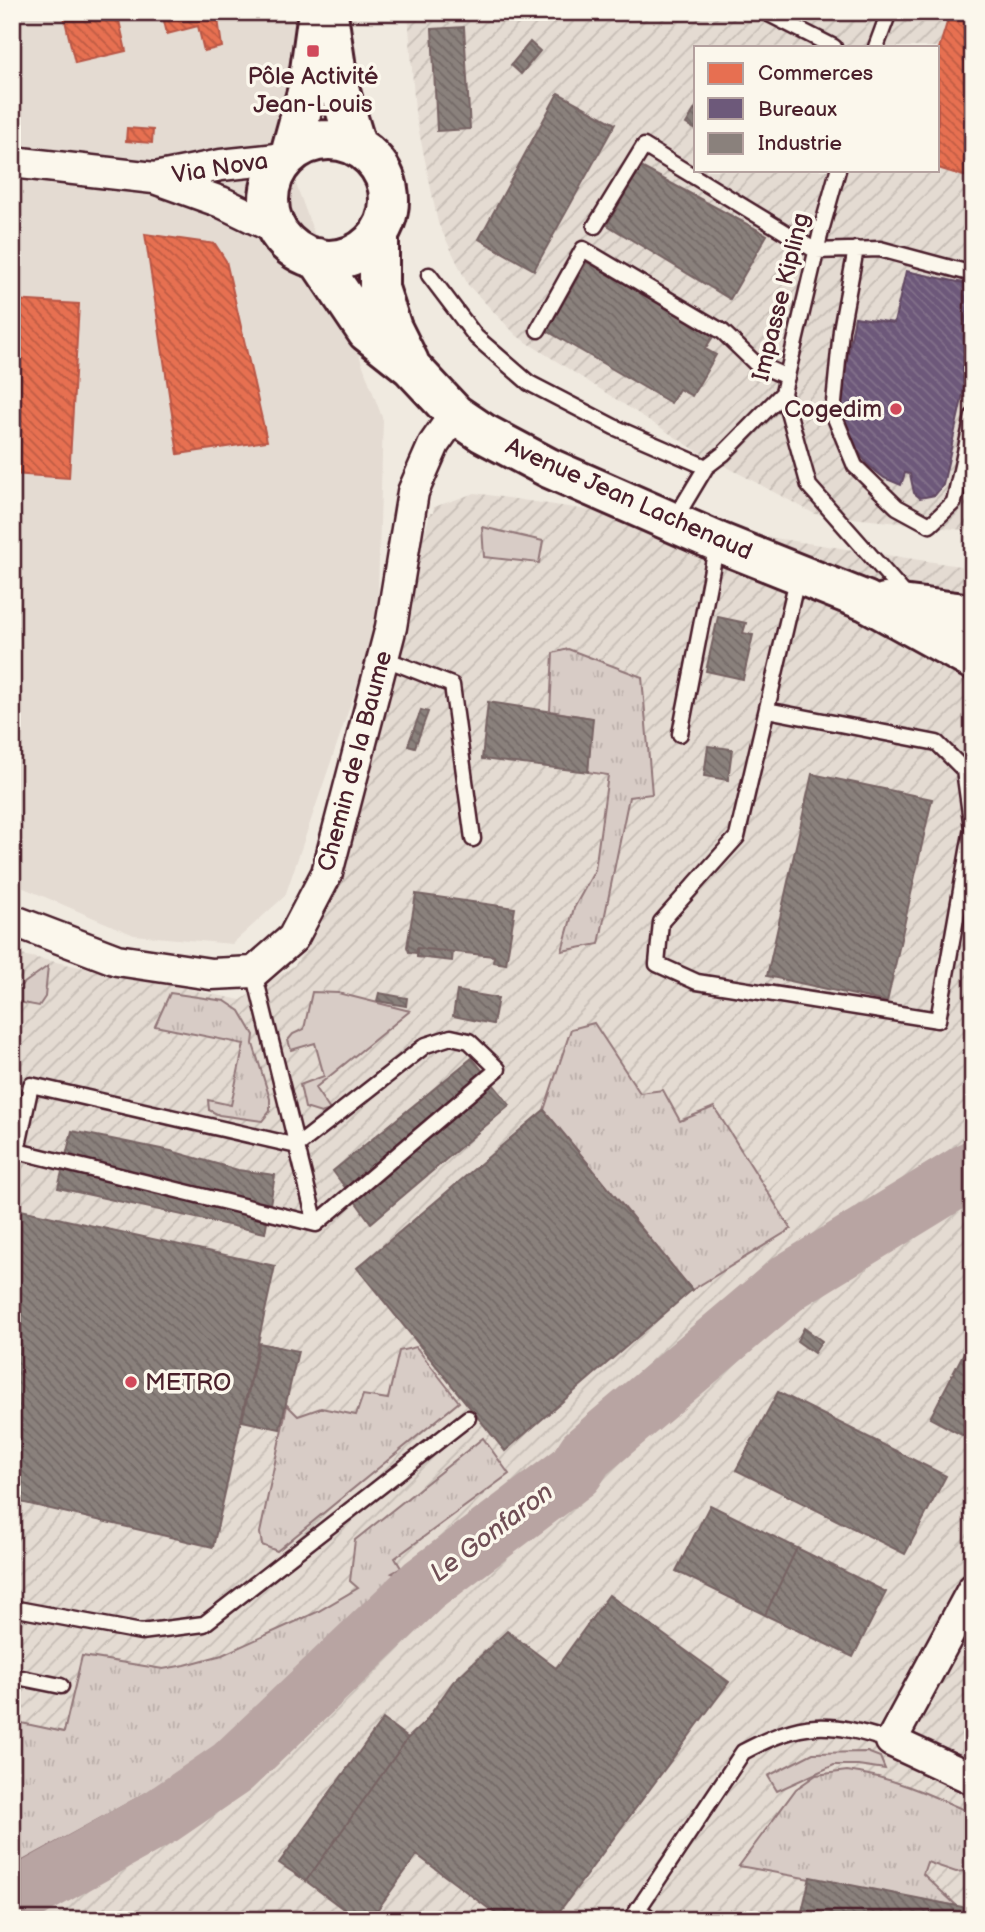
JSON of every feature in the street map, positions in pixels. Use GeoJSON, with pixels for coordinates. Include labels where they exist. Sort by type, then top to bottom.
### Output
{"type":"FeatureCollection","features":[{"type":"Feature","properties":{"kind":"street"},"geometry":{"type":"LineString","coordinates":[[288,156],[305,145],[322,140],[339,140],[356,145],[373,157],[384,174],[390,194],[388,215],[379,234],[367,247],[352,256],[334,260],[317,258],[294,248],[277,229],[271,213],[269,196],[272,180],[288,156],[307,92],[318,12]]}},
{"type":"Feature","properties":{"kind":"street"},"geometry":{"type":"LineString","coordinates":[[328,12],[338,88],[356,145]]}},
{"type":"Feature","properties":{"kind":"street","name":"Via Nova"},"geometry":{"type":"LineString","coordinates":[[154,178],[288,156]]}},
{"type":"Feature","properties":{"kind":"street","name":"Via Nova"},"geometry":{"type":"LineString","coordinates":[[12,162],[154,178],[221,202],[277,229]]}},
{"type":"Feature","properties":{"kind":"street","name":"Avenue Jean Lachenaud"},"geometry":{"type":"LineString","coordinates":[[379,234],[379,288],[392,328],[411,367]]}},
{"type":"Feature","properties":{"kind":"street","name":"Avenue Jean Lachenaud"},"geometry":{"type":"LineString","coordinates":[[317,258],[368,332],[411,367],[456,414],[483,433],[549,468],[718,542],[866,601],[973,660]]}},
{"type":"Feature","properties":{"kind":"street","name":"Chemin de la Baume"},"geometry":{"type":"LineString","coordinates":[[254,972],[293,938],[327,873],[391,627],[414,492],[434,444],[456,414]]}},
{"type":"Feature","properties":{"kind":"street","name":"Avenue Jean Lachenaud"},"geometry":{"type":"LineString","coordinates":[[866,601],[973,614]]}},
{"type":"Feature","properties":{"kind":"street"},"geometry":{"type":"LineString","coordinates":[[14,927],[117,960],[211,974],[254,972]]}},
{"type":"Feature","properties":{"kind":"street"},"geometry":{"type":"LineString","coordinates":[[973,1588],[891,1741],[973,1779]]}},
{"type":"Feature","properties":{"kind":"lane"},"geometry":{"type":"LineString","coordinates":[[765,12],[832,46]]}},
{"type":"Feature","properties":{"kind":"lane"},"geometry":{"type":"LineString","coordinates":[[876,46],[889,12]]}},
{"type":"Feature","properties":{"kind":"lane"},"geometry":{"type":"LineString","coordinates":[[595,226],[643,146],[816,251],[880,249],[973,274]]}},
{"type":"Feature","properties":{"kind":"lane","name":"Impasse Kipling"},"geometry":{"type":"LineString","coordinates":[[673,522],[706,467],[723,454],[783,393],[837,172]]}},
{"type":"Feature","properties":{"kind":"lane"},"geometry":{"type":"LineString","coordinates":[[538,330],[583,249],[723,332],[755,363],[787,377]]}},
{"type":"Feature","properties":{"kind":"lane"},"geometry":{"type":"LineString","coordinates":[[856,249],[841,330],[833,413],[855,466],[897,507],[930,525],[954,502],[973,416]]}},
{"type":"Feature","properties":{"kind":"lane"},"geometry":{"type":"LineString","coordinates":[[429,275],[476,337],[529,383],[614,427],[706,467]]}},
{"type":"Feature","properties":{"kind":"lane"},"geometry":{"type":"LineString","coordinates":[[783,393],[809,486],[916,607]]}},
{"type":"Feature","properties":{"kind":"lane"},"geometry":{"type":"LineString","coordinates":[[680,734],[718,542]]}},
{"type":"Feature","properties":{"kind":"lane"},"geometry":{"type":"LineString","coordinates":[[767,710],[937,743],[964,771],[972,828],[938,1020],[697,982],[657,964],[661,922],[737,837],[798,574]]}},
{"type":"Feature","properties":{"kind":"lane"},"geometry":{"type":"LineString","coordinates":[[383,658],[452,685],[473,839]]}},
{"type":"Feature","properties":{"kind":"lane"},"geometry":{"type":"LineString","coordinates":[[254,972],[316,1224]]}},
{"type":"Feature","properties":{"kind":"lane"},"geometry":{"type":"LineString","coordinates":[[297,1146],[426,1045],[451,1037],[469,1041],[498,1069],[316,1224]]}},
{"type":"Feature","properties":{"kind":"lane"},"geometry":{"type":"LineString","coordinates":[[297,1146],[31,1085],[18,1152],[316,1224]]}},
{"type":"Feature","properties":{"kind":"lane"},"geometry":{"type":"LineString","coordinates":[[12,1608],[141,1632],[204,1624],[468,1418]]}},
{"type":"Feature","properties":{"kind":"lane"},"geometry":{"type":"LineString","coordinates":[[12,1676],[61,1686]]}},
{"type":"Feature","properties":{"kind":"lane"},"geometry":{"type":"LineString","coordinates":[[652,1920],[635,1914],[743,1752],[771,1737],[817,1725],[851,1729],[891,1741]]}},
{"type":"Feature","properties":{"kind":"shaded area"},"geometry":{"type":"Polygon","coordinates":[[[12,12],[302,12],[280,141],[383,420],[377,627],[285,896],[232,944],[134,935],[12,883],[12,12]]]}},
{"type":"Feature","properties":{"kind":"shaded area"},"geometry":{"type":"Polygon","coordinates":[[[408,12],[973,12],[973,531],[815,514],[697,451],[517,336],[468,285],[438,223],[415,112],[408,12]]]}},
{"type":"Feature","properties":{"kind":"shaded area"},"geometry":{"type":"Polygon","coordinates":[[[475,493],[973,568],[973,1920],[12,1920],[12,953],[241,1000],[295,965],[322,922],[430,513],[433,513],[434,507],[475,493]]]}},
{"type":"Feature","properties":{"kind":"green space"},"geometry":{"type":"Polygon","coordinates":[[[482,527],[543,541],[539,563],[484,557],[482,527]]]}},
{"type":"Feature","properties":{"kind":"green space"},"geometry":{"type":"Polygon","coordinates":[[[568,649],[642,677],[652,794],[629,797],[599,944],[562,951],[574,908],[595,870],[608,775],[588,772],[592,718],[550,711],[553,653],[568,649]]]}},
{"type":"Feature","properties":{"kind":"green space"},"geometry":{"type":"Polygon","coordinates":[[[48,966],[45,997],[39,1006],[12,1001],[13,991],[48,966]]]}},
{"type":"Feature","properties":{"kind":"green space"},"geometry":{"type":"Polygon","coordinates":[[[312,992],[338,993],[410,1011],[315,1088],[330,1110],[321,1113],[305,1108],[300,1085],[324,1076],[315,1043],[291,1050],[288,1040],[293,1034],[304,1029],[312,992]]]}},
{"type":"Feature","properties":{"kind":"green space"},"geometry":{"type":"Polygon","coordinates":[[[170,993],[225,1001],[240,1011],[254,1035],[253,1044],[270,1099],[270,1111],[262,1121],[219,1115],[209,1110],[208,1100],[231,1105],[244,1044],[155,1026],[170,993]]]}},
{"type":"Feature","properties":{"kind":"green space"},"geometry":{"type":"Polygon","coordinates":[[[594,1023],[640,1093],[663,1090],[680,1121],[714,1107],[791,1229],[692,1290],[544,1110],[571,1029],[594,1023]]]}},
{"type":"Feature","properties":{"kind":"green space"},"geometry":{"type":"Polygon","coordinates":[[[416,1347],[459,1402],[277,1551],[262,1545],[260,1533],[287,1405],[298,1416],[321,1408],[356,1415],[363,1395],[388,1399],[399,1351],[416,1347]]]}},
{"type":"Feature","properties":{"kind":"green space"},"geometry":{"type":"Polygon","coordinates":[[[483,1438],[509,1474],[395,1558],[401,1568],[392,1573],[414,1581],[212,1757],[12,1867],[12,1721],[64,1732],[82,1656],[163,1669],[185,1665],[222,1655],[317,1612],[358,1588],[350,1581],[355,1540],[483,1438]]]}},
{"type":"Feature","properties":{"kind":"green space"},"geometry":{"type":"Polygon","coordinates":[[[867,1752],[880,1757],[885,1769],[834,1765],[777,1791],[768,1776],[813,1753],[867,1752]]]}},
{"type":"Feature","properties":{"kind":"green space"},"geometry":{"type":"Polygon","coordinates":[[[847,1771],[896,1782],[973,1814],[973,1870],[956,1872],[927,1862],[923,1874],[957,1906],[739,1866],[796,1789],[816,1775],[847,1771]]]}},
{"type":"Feature","properties":{"kind":"building: Commerces"},"geometry":{"type":"Polygon","coordinates":[[[63,12],[117,12],[126,51],[75,63],[63,12]]]}},
{"type":"Feature","properties":{"kind":"building: Commerces"},"geometry":{"type":"Polygon","coordinates":[[[162,12],[217,12],[222,47],[204,51],[198,26],[167,34],[162,12]]]}},
{"type":"Feature","properties":{"kind":"building: Commerces"},"geometry":{"type":"Polygon","coordinates":[[[950,13],[973,20],[973,179],[940,169],[940,46],[950,13]]]}},
{"type":"Feature","properties":{"kind":"building: Commerces"},"geometry":{"type":"Polygon","coordinates":[[[127,128],[153,130],[152,143],[126,141],[127,128]]]}},
{"type":"Feature","properties":{"kind":"building: Commerces"},"geometry":{"type":"Polygon","coordinates":[[[145,234],[215,244],[226,261],[267,441],[178,454],[145,234]]]}},
{"type":"Feature","properties":{"kind":"building: Commerces"},"geometry":{"type":"Polygon","coordinates":[[[12,300],[79,304],[69,478],[12,474],[12,300]]]}},
{"type":"Feature","properties":{"kind":"building: Bureaux"},"geometry":{"type":"Polygon","coordinates":[[[906,271],[973,285],[973,349],[943,485],[935,495],[920,498],[914,493],[910,474],[905,473],[901,485],[884,478],[867,464],[852,442],[844,422],[840,396],[855,317],[894,323],[906,271]]]}},
{"type":"Feature","properties":{"kind":"building: Industrie"},"geometry":{"type":"Polygon","coordinates":[[[464,27],[470,129],[437,131],[432,29],[464,27]]]}},
{"type":"Feature","properties":{"kind":"building: Industrie"},"geometry":{"type":"Polygon","coordinates":[[[530,42],[540,51],[521,74],[511,65],[530,42]]]}},
{"type":"Feature","properties":{"kind":"building: Industrie"},"geometry":{"type":"Polygon","coordinates":[[[558,93],[615,124],[534,270],[479,239],[558,93]]]}},
{"type":"Feature","properties":{"kind":"building: Industrie"},"geometry":{"type":"Polygon","coordinates":[[[694,110],[694,129],[686,124],[694,110]]]}},
{"type":"Feature","properties":{"kind":"building: Industrie"},"geometry":{"type":"Polygon","coordinates":[[[641,167],[767,235],[730,299],[607,225],[641,167]]]}},
{"type":"Feature","properties":{"kind":"building: Industrie"},"geometry":{"type":"Polygon","coordinates":[[[587,262],[714,335],[705,349],[716,355],[692,396],[679,389],[671,403],[547,331],[587,262]]]}},
{"type":"Feature","properties":{"kind":"building: Industrie"},"geometry":{"type":"Polygon","coordinates":[[[718,617],[746,623],[743,633],[753,635],[743,679],[706,671],[718,617]]]}},
{"type":"Feature","properties":{"kind":"building: Industrie"},"geometry":{"type":"Polygon","coordinates":[[[488,702],[593,718],[588,772],[482,759],[488,702]]]}},
{"type":"Feature","properties":{"kind":"building: Industrie"},"geometry":{"type":"Polygon","coordinates":[[[421,710],[428,712],[415,747],[408,745],[421,710]]]}},
{"type":"Feature","properties":{"kind":"building: Industrie"},"geometry":{"type":"Polygon","coordinates":[[[708,746],[732,749],[728,780],[704,776],[708,746]]]}},
{"type":"Feature","properties":{"kind":"building: Industrie"},"geometry":{"type":"Polygon","coordinates":[[[812,774],[932,799],[887,1002],[767,976],[812,774]]]}},
{"type":"Feature","properties":{"kind":"building: Industrie"},"geometry":{"type":"Polygon","coordinates":[[[416,894],[515,908],[506,964],[493,962],[494,956],[417,948],[417,953],[409,952],[407,947],[416,894]]]}},
{"type":"Feature","properties":{"kind":"building: Industrie"},"geometry":{"type":"Polygon","coordinates":[[[417,948],[453,952],[452,961],[417,957],[417,948]]]}},
{"type":"Feature","properties":{"kind":"building: Industrie"},"geometry":{"type":"Polygon","coordinates":[[[457,991],[498,998],[493,1024],[453,1016],[457,991]]]}},
{"type":"Feature","properties":{"kind":"building: Industrie"},"geometry":{"type":"Polygon","coordinates":[[[379,993],[407,998],[406,1006],[377,1001],[379,993]]]}},
{"type":"Feature","properties":{"kind":"building: Industrie"},"geometry":{"type":"Polygon","coordinates":[[[472,1058],[510,1105],[371,1223],[333,1171],[472,1058]]]}},
{"type":"Feature","properties":{"kind":"building: Industrie"},"geometry":{"type":"Polygon","coordinates":[[[544,1110],[692,1290],[505,1451],[357,1268],[544,1110]]]}},
{"type":"Feature","properties":{"kind":"building: Industrie"},"geometry":{"type":"Polygon","coordinates":[[[72,1131],[171,1151],[238,1170],[275,1175],[265,1233],[58,1188],[72,1131]]]}},
{"type":"Feature","properties":{"kind":"building: Industrie","name":"METRO"},"geometry":{"type":"Polygon","coordinates":[[[21,1210],[275,1266],[213,1547],[12,1500],[12,1250],[21,1210]]]}},
{"type":"Feature","properties":{"kind":"building: Industrie"},"geometry":{"type":"Polygon","coordinates":[[[804,1328],[822,1341],[814,1353],[797,1341],[804,1328]]]}},
{"type":"Feature","properties":{"kind":"building: Industrie"},"geometry":{"type":"Polygon","coordinates":[[[973,1335],[973,1441],[930,1418],[973,1335]]]}},
{"type":"Feature","properties":{"kind":"building: Industrie"},"geometry":{"type":"Polygon","coordinates":[[[259,1343],[298,1351],[280,1429],[242,1421],[259,1343]]]}},
{"type":"Feature","properties":{"kind":"building: Industrie"},"geometry":{"type":"Polygon","coordinates":[[[778,1392],[946,1476],[905,1554],[736,1470],[778,1392]]]}},
{"type":"Feature","properties":{"kind":"building: Industrie"},"geometry":{"type":"Polygon","coordinates":[[[710,1505],[797,1548],[765,1615],[676,1571],[710,1505]]]}},
{"type":"Feature","properties":{"kind":"building: Industrie"},"geometry":{"type":"Polygon","coordinates":[[[797,1548],[886,1592],[853,1657],[765,1615],[797,1548]]]}},
{"type":"Feature","properties":{"kind":"building: Industrie"},"geometry":{"type":"Polygon","coordinates":[[[609,1595],[729,1682],[553,1920],[504,1920],[417,1855],[370,1920],[358,1920],[306,1881],[408,1738],[425,1722],[453,1682],[507,1631],[556,1668],[609,1595]]]}},
{"type":"Feature","properties":{"kind":"building: Industrie"},"geometry":{"type":"Polygon","coordinates":[[[383,1719],[408,1738],[306,1881],[279,1863],[383,1719]]]}},
{"type":"Feature","properties":{"kind":"building: Industrie"},"geometry":{"type":"Polygon","coordinates":[[[810,1877],[973,1909],[973,1920],[800,1920],[810,1877]]]}},
{"type":"Feature","properties":{"kind":"waterway","name":"Le Gonfaron"},"geometry":{"type":"LineString","coordinates":[[12,1896],[23,1894],[162,1816],[232,1768],[424,1585],[575,1471],[586,1454],[789,1282],[973,1169]]}},
{"type":"Feature","properties":{"kind":"place","name":"Pôle Activité Jean-Louis"},"geometry":{"type":"Point","coordinates":[313,51]}},
{"type":"Feature","properties":{"kind":"place","name":"Cogedim"},"geometry":{"type":"Point","coordinates":[896,409]}},
{"type":"Feature","properties":{"kind":"place","name":"METRO"},"geometry":{"type":"Point","coordinates":[131,1382]}}]}
